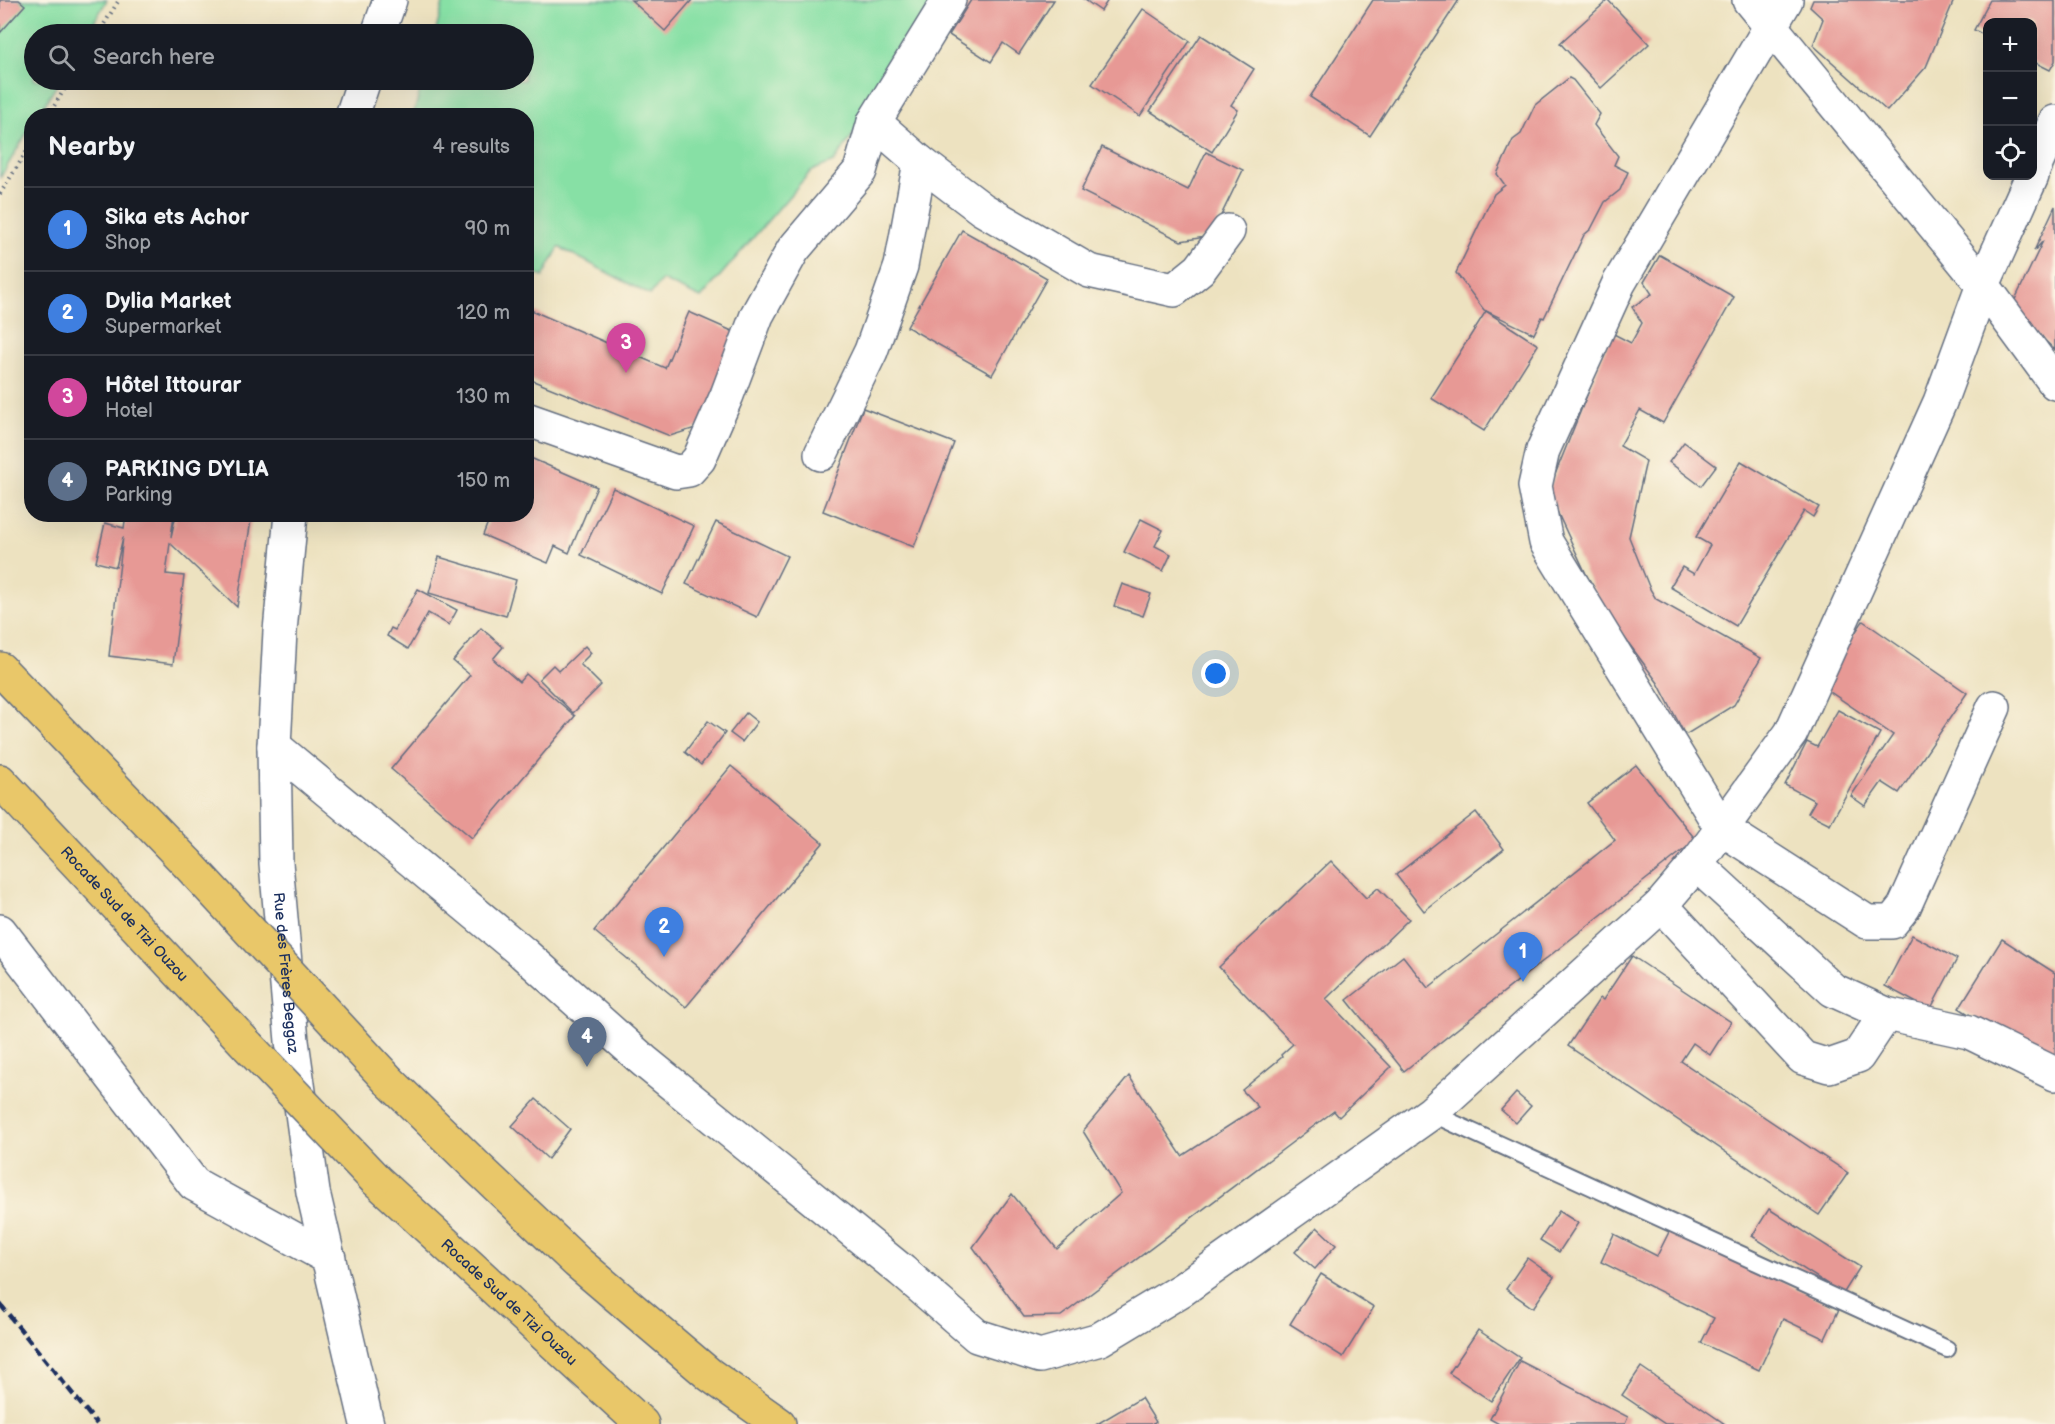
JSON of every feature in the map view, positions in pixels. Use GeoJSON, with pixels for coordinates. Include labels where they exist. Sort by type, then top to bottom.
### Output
{"type":"FeatureCollection","features":[{"type":"Feature","properties":{"kind":"highway"},"geometry":{"type":"LineString","coordinates":[[0,669],[187,863],[389,1080],[478,1168],[577,1262],[711,1375],[779,1424]]}},
{"type":"Feature","properties":{"kind":"highway","name":"Rocade Sud de Tizi Ouzou"},"geometry":{"type":"LineString","coordinates":[[0,781],[375,1179],[640,1423]]}},
{"type":"Feature","properties":{"kind":"street"},"geometry":{"type":"LineString","coordinates":[[382,24],[390,0]]}},
{"type":"Feature","properties":{"kind":"street"},"geometry":{"type":"LineString","coordinates":[[534,421],[676,472],[689,470],[699,459],[758,315],[793,250],[860,171],[874,122],[949,0]]}},
{"type":"Feature","properties":{"kind":"street"},"geometry":{"type":"LineString","coordinates":[[1749,0],[1778,13],[2055,382]]}},
{"type":"Feature","properties":{"kind":"street"},"geometry":{"type":"LineString","coordinates":[[1778,13],[1620,283],[1543,450],[1535,486],[1546,542],[1722,829],[1867,922],[1892,922],[1904,907],[1994,707]]}},
{"type":"Feature","properties":{"kind":"street"},"geometry":{"type":"LineString","coordinates":[[355,108],[361,90]]}},
{"type":"Feature","properties":{"kind":"street"},"geometry":{"type":"LineString","coordinates":[[874,122],[920,162],[982,210],[1089,271],[1174,290],[1200,269],[1228,231]]}},
{"type":"Feature","properties":{"kind":"street"},"geometry":{"type":"LineString","coordinates":[[2037,163],[2055,122]]}},
{"type":"Feature","properties":{"kind":"street"},"geometry":{"type":"LineString","coordinates":[[820,454],[871,351],[901,266],[920,162]]}},
{"type":"Feature","properties":{"kind":"street"},"geometry":{"type":"LineString","coordinates":[[274,746],[523,953],[644,1061],[903,1271],[977,1336],[1040,1356],[1100,1339],[1183,1289],[1431,1113],[1661,905],[1696,864],[1791,733],[1940,402],[1983,285],[2029,180]]}},
{"type":"Feature","properties":{"kind":"street","name":"Rue des Frères Beggaz"},"geometry":{"type":"LineString","coordinates":[[290,522],[280,632],[274,746],[276,863],[292,1041],[313,1192],[367,1424]]}},
{"type":"Feature","properties":{"kind":"street"},"geometry":{"type":"LineString","coordinates":[[1696,864],[1833,990],[1886,1014],[1969,1032],[2055,1074]]}},
{"type":"Feature","properties":{"kind":"street"},"geometry":{"type":"LineString","coordinates":[[1661,905],[1803,1058],[1829,1066],[1858,1056],[1886,1014]]}},
{"type":"Feature","properties":{"kind":"street"},"geometry":{"type":"LineString","coordinates":[[0,931],[194,1184],[328,1258]]}},
{"type":"Feature","properties":{"kind":"lane"},"geometry":{"type":"LineString","coordinates":[[1431,1113],[1947,1349]]}},
{"type":"Feature","properties":{"kind":"path"},"geometry":{"type":"LineString","coordinates":[[104,24],[119,0]]}},
{"type":"Feature","properties":{"kind":"path"},"geometry":{"type":"LineString","coordinates":[[53,108],[64,90]]}},
{"type":"Feature","properties":{"kind":"path"},"geometry":{"type":"LineString","coordinates":[[0,194],[24,156]]}},
{"type":"Feature","properties":{"kind":"green space"},"geometry":{"type":"Polygon","coordinates":[[[0,0],[107,0],[93,24],[24,24],[24,90],[54,90],[42,108],[24,108],[24,138],[0,178],[0,0]]]}},
{"type":"Feature","properties":{"kind":"green space"},"geometry":{"type":"Polygon","coordinates":[[[444,0],[935,0],[855,132],[834,162],[811,171],[701,298],[662,280],[650,295],[559,247],[543,277],[534,272],[534,108],[415,108],[420,90],[534,90],[534,24],[438,24],[444,0]]]}},
{"type":"Feature","properties":{"kind":"building"},"geometry":{"type":"Polygon","coordinates":[[[0,0],[19,0],[25,5],[0,33],[0,0]]]}},
{"type":"Feature","properties":{"kind":"building"},"geometry":{"type":"Polygon","coordinates":[[[631,0],[692,0],[665,31],[631,0]]]}},
{"type":"Feature","properties":{"kind":"building"},"geometry":{"type":"Polygon","coordinates":[[[971,0],[1054,0],[1019,54],[1003,43],[991,62],[949,35],[971,0]]]}},
{"type":"Feature","properties":{"kind":"building"},"geometry":{"type":"Polygon","coordinates":[[[1085,0],[1108,0],[1101,11],[1085,0]]]}},
{"type":"Feature","properties":{"kind":"building"},"geometry":{"type":"Polygon","coordinates":[[[1373,0],[1459,0],[1370,136],[1310,97],[1373,0]]]}},
{"type":"Feature","properties":{"kind":"building"},"geometry":{"type":"Polygon","coordinates":[[[1608,0],[1649,44],[1601,88],[1560,43],[1608,0]]]}},
{"type":"Feature","properties":{"kind":"building"},"geometry":{"type":"Polygon","coordinates":[[[1813,0],[1954,0],[1926,67],[1887,111],[1813,45],[1823,19],[1810,7],[1813,0]]]}},
{"type":"Feature","properties":{"kind":"building"},"geometry":{"type":"Polygon","coordinates":[[[1990,0],[2055,0],[2055,61],[2050,70],[2037,64],[2037,18],[1983,18],[1983,34],[1974,30],[1990,0]]]}},
{"type":"Feature","properties":{"kind":"building"},"geometry":{"type":"Polygon","coordinates":[[[1143,9],[1190,41],[1140,116],[1092,84],[1143,9]]]}},
{"type":"Feature","properties":{"kind":"building"},"geometry":{"type":"Polygon","coordinates":[[[1201,35],[1254,69],[1231,105],[1238,110],[1212,152],[1150,111],[1201,35]]]}},
{"type":"Feature","properties":{"kind":"building"},"geometry":{"type":"Polygon","coordinates":[[[1569,78],[1600,114],[1594,125],[1618,156],[1614,165],[1628,172],[1620,190],[1605,202],[1591,229],[1584,235],[1534,334],[1484,310],[1456,273],[1494,194],[1505,185],[1497,174],[1513,140],[1521,134],[1535,105],[1569,78]]]}},
{"type":"Feature","properties":{"kind":"building"},"geometry":{"type":"Polygon","coordinates":[[[1102,147],[1188,190],[1206,152],[1243,170],[1211,236],[1181,241],[1081,191],[1102,147]]]}},
{"type":"Feature","properties":{"kind":"building"},"geometry":{"type":"Polygon","coordinates":[[[2055,206],[2055,350],[2011,308],[2043,241],[2034,251],[2055,206]]]}},
{"type":"Feature","properties":{"kind":"building"},"geometry":{"type":"Polygon","coordinates":[[[962,230],[1047,278],[992,375],[907,327],[962,230]]]}},
{"type":"Feature","properties":{"kind":"building"},"geometry":{"type":"Polygon","coordinates":[[[1660,255],[1734,297],[1663,423],[1640,410],[1620,446],[1646,461],[1629,537],[1656,599],[1761,658],[1734,705],[1687,734],[1684,733],[1658,683],[1601,606],[1548,492],[1612,333],[1631,343],[1642,323],[1632,307],[1652,294],[1644,282],[1660,255]]]}},
{"type":"Feature","properties":{"kind":"building"},"geometry":{"type":"Polygon","coordinates":[[[534,311],[665,368],[689,312],[741,335],[702,426],[670,436],[534,381],[534,311]]]}},
{"type":"Feature","properties":{"kind":"building"},"geometry":{"type":"Polygon","coordinates":[[[1486,311],[1538,345],[1484,431],[1431,398],[1486,311]]]}},
{"type":"Feature","properties":{"kind":"building"},"geometry":{"type":"Polygon","coordinates":[[[863,408],[954,443],[914,547],[823,511],[863,408]]]}},
{"type":"Feature","properties":{"kind":"building"},"geometry":{"type":"Polygon","coordinates":[[[1684,442],[1716,466],[1701,486],[1669,462],[1684,442]]]}},
{"type":"Feature","properties":{"kind":"building"},"geometry":{"type":"Polygon","coordinates":[[[534,459],[597,487],[569,553],[555,546],[548,563],[483,535],[488,522],[534,522],[534,459]]]}},
{"type":"Feature","properties":{"kind":"building"},"geometry":{"type":"Polygon","coordinates":[[[1741,461],[1819,507],[1813,517],[1804,511],[1736,626],[1670,587],[1682,567],[1694,574],[1710,545],[1696,537],[1741,461]]]}},
{"type":"Feature","properties":{"kind":"building"},"geometry":{"type":"Polygon","coordinates":[[[613,488],[694,526],[662,594],[581,555],[613,488]]]}},
{"type":"Feature","properties":{"kind":"building"},"geometry":{"type":"Polygon","coordinates":[[[1141,519],[1163,530],[1155,546],[1171,554],[1163,571],[1124,552],[1141,519]]]}},
{"type":"Feature","properties":{"kind":"building"},"geometry":{"type":"Polygon","coordinates":[[[125,522],[173,522],[171,537],[174,522],[251,522],[237,607],[170,543],[166,574],[184,576],[173,664],[109,656],[123,537],[116,567],[96,562],[105,523],[124,528],[125,522]]]}},
{"type":"Feature","properties":{"kind":"building"},"geometry":{"type":"Polygon","coordinates":[[[716,522],[787,556],[757,617],[686,584],[716,522]]]}},
{"type":"Feature","properties":{"kind":"building"},"geometry":{"type":"Polygon","coordinates":[[[439,557],[516,580],[506,616],[429,593],[439,557]]]}},
{"type":"Feature","properties":{"kind":"building"},"geometry":{"type":"Polygon","coordinates":[[[1122,584],[1151,594],[1143,616],[1114,606],[1122,584]]]}},
{"type":"Feature","properties":{"kind":"building"},"geometry":{"type":"Polygon","coordinates":[[[418,589],[457,610],[449,625],[428,613],[408,649],[387,636],[391,628],[395,630],[418,589]]]}},
{"type":"Feature","properties":{"kind":"building"},"geometry":{"type":"Polygon","coordinates":[[[1863,621],[1967,693],[1899,793],[1882,782],[1865,806],[1851,796],[1893,735],[1820,685],[1863,621]]]}},
{"type":"Feature","properties":{"kind":"building"},"geometry":{"type":"Polygon","coordinates":[[[481,628],[503,647],[493,659],[519,682],[526,674],[575,716],[472,838],[391,769],[470,675],[453,661],[481,628]]]}},
{"type":"Feature","properties":{"kind":"building"},"geometry":{"type":"Polygon","coordinates":[[[585,646],[591,653],[580,664],[601,685],[573,713],[539,679],[553,665],[559,671],[585,646]]]}},
{"type":"Feature","properties":{"kind":"building"},"geometry":{"type":"Polygon","coordinates":[[[1838,710],[1880,733],[1830,824],[1808,813],[1815,801],[1785,785],[1807,742],[1817,747],[1838,710]]]}},
{"type":"Feature","properties":{"kind":"building"},"geometry":{"type":"Polygon","coordinates":[[[746,713],[757,722],[742,742],[730,733],[746,713]]]}},
{"type":"Feature","properties":{"kind":"building"},"geometry":{"type":"Polygon","coordinates":[[[708,721],[725,733],[701,765],[685,752],[708,721]]]}},
{"type":"Feature","properties":{"kind":"building"},"geometry":{"type":"Polygon","coordinates":[[[1636,765],[1696,840],[1404,1071],[1347,1000],[1403,956],[1428,988],[1615,840],[1587,803],[1636,765]]]}},
{"type":"Feature","properties":{"kind":"building"},"geometry":{"type":"Polygon","coordinates":[[[731,766],[823,843],[686,1007],[594,931],[731,766]]]}},
{"type":"Feature","properties":{"kind":"building"},"geometry":{"type":"Polygon","coordinates":[[[1476,812],[1504,849],[1424,911],[1396,875],[1476,812]]]}},
{"type":"Feature","properties":{"kind":"building"},"geometry":{"type":"Polygon","coordinates":[[[1331,861],[1366,898],[1378,888],[1409,919],[1326,999],[1391,1067],[1339,1117],[1334,1111],[1061,1316],[1024,1317],[973,1247],[1012,1194],[1057,1249],[1121,1193],[1083,1131],[1129,1076],[1182,1156],[1258,1107],[1242,1090],[1282,1057],[1281,1055],[1293,1044],[1219,967],[1331,861]]]}},
{"type":"Feature","properties":{"kind":"building"},"geometry":{"type":"Polygon","coordinates":[[[1912,935],[1957,959],[1930,1010],[1885,986],[1912,935]]]}},
{"type":"Feature","properties":{"kind":"building"},"geometry":{"type":"Polygon","coordinates":[[[2002,939],[2055,973],[2055,1068],[1959,1008],[2002,939]]]}},
{"type":"Feature","properties":{"kind":"building"},"geometry":{"type":"Polygon","coordinates":[[[1632,956],[1731,1022],[1710,1055],[1693,1043],[1681,1061],[1848,1173],[1819,1215],[1568,1046],[1600,998],[1603,1000],[1632,956]]]}},
{"type":"Feature","properties":{"kind":"building"},"geometry":{"type":"Polygon","coordinates":[[[1516,1093],[1531,1106],[1516,1123],[1501,1110],[1516,1093]]]}},
{"type":"Feature","properties":{"kind":"building"},"geometry":{"type":"Polygon","coordinates":[[[536,1099],[570,1129],[548,1159],[512,1126],[536,1099]]]}},
{"type":"Feature","properties":{"kind":"building"},"geometry":{"type":"Polygon","coordinates":[[[1769,1209],[1860,1267],[1843,1294],[1752,1236],[1769,1209]]]}},
{"type":"Feature","properties":{"kind":"building"},"geometry":{"type":"Polygon","coordinates":[[[1559,1211],[1578,1223],[1559,1252],[1540,1240],[1559,1211]]]}},
{"type":"Feature","properties":{"kind":"building"},"geometry":{"type":"Polygon","coordinates":[[[1317,1227],[1336,1245],[1315,1269],[1295,1252],[1317,1227]]]}},
{"type":"Feature","properties":{"kind":"building"},"geometry":{"type":"Polygon","coordinates":[[[1671,1228],[1839,1309],[1825,1339],[1783,1319],[1759,1370],[1701,1343],[1714,1318],[1601,1262],[1614,1234],[1657,1256],[1671,1228]]]}},
{"type":"Feature","properties":{"kind":"building"},"geometry":{"type":"Polygon","coordinates":[[[1527,1258],[1554,1277],[1533,1308],[1506,1289],[1527,1258]]]}},
{"type":"Feature","properties":{"kind":"building"},"geometry":{"type":"Polygon","coordinates":[[[1321,1274],[1374,1307],[1343,1357],[1290,1324],[1321,1274]]]}},
{"type":"Feature","properties":{"kind":"building"},"geometry":{"type":"Polygon","coordinates":[[[1478,1330],[1520,1358],[1491,1401],[1449,1373],[1478,1330]]]}},
{"type":"Feature","properties":{"kind":"building"},"geometry":{"type":"Polygon","coordinates":[[[1520,1361],[1628,1417],[1625,1424],[1499,1424],[1490,1419],[1520,1361]]]}},
{"type":"Feature","properties":{"kind":"building"},"geometry":{"type":"Polygon","coordinates":[[[1641,1367],[1725,1424],[1665,1424],[1622,1395],[1641,1367]]]}},
{"type":"Feature","properties":{"kind":"building"},"geometry":{"type":"Polygon","coordinates":[[[1141,1398],[1156,1422],[1153,1424],[1097,1424],[1141,1398]]]}},
{"type":"Feature","properties":{"kind":"railway"},"geometry":{"type":"LineString","coordinates":[[0,1304],[97,1424]]}},
{"type":"Feature","properties":{"kind":"place","name":"Hôtel Ittourar"},"geometry":{"type":"Point","coordinates":[626,373]}},
{"type":"Feature","properties":{"kind":"place","name":"Dylia Market"},"geometry":{"type":"Point","coordinates":[664,957]}},
{"type":"Feature","properties":{"kind":"place","name":"Sika ets Achor"},"geometry":{"type":"Point","coordinates":[1523,982]}},
{"type":"Feature","properties":{"kind":"place","name":"PARKING DYLIA"},"geometry":{"type":"Point","coordinates":[587,1067]}}]}
